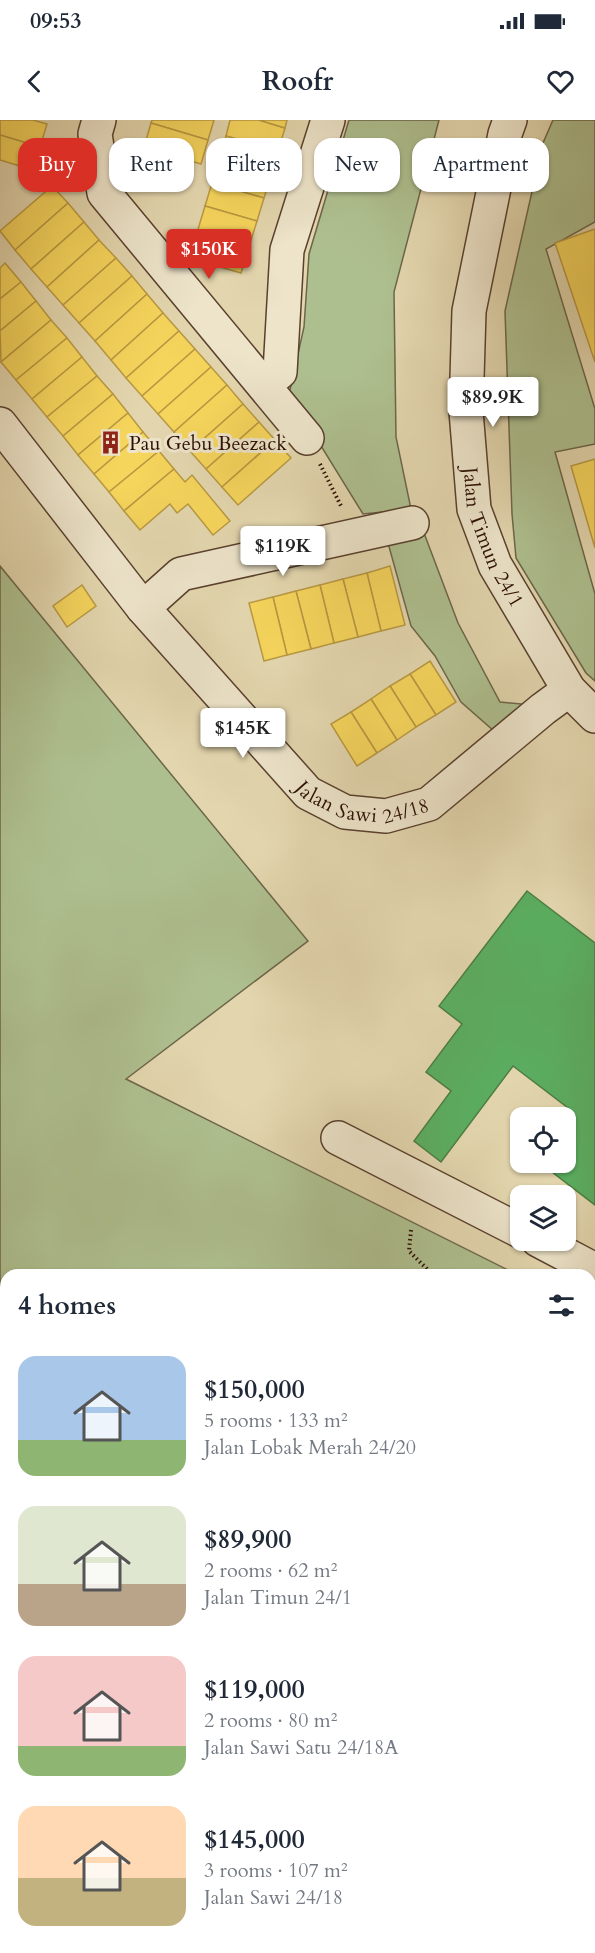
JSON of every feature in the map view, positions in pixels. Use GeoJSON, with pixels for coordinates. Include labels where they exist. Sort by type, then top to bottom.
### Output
{"type":"FeatureCollection","features":[{"type":"Feature","properties":{"kind":"street"},"geometry":{"type":"LineString","coordinates":[[99,120],[95,134],[104,193],[307,438]]}},
{"type":"Feature","properties":{"kind":"street"},"geometry":{"type":"LineString","coordinates":[[264,385],[280,372],[287,250],[327,120]]}},
{"type":"Feature","properties":{"kind":"street","name":"Jalan Timun 24/1"},"geometry":{"type":"LineString","coordinates":[[510,120],[469,311],[466,411],[474,509],[495,565],[569,690],[595,716]]}},
{"type":"Feature","properties":{"kind":"street","name":"Jalan Sawi 24/18"},"geometry":{"type":"LineString","coordinates":[[0,424],[143,608],[308,793],[345,812],[386,816],[429,804],[569,690]]}},
{"type":"Feature","properties":{"kind":"street"},"geometry":{"type":"LineString","coordinates":[[143,608],[181,574],[412,523]]}},
{"type":"Feature","properties":{"kind":"street"},"geometry":{"type":"LineString","coordinates":[[338,1138],[510,1226]]}},
{"type":"Feature","properties":{"kind":"street"},"geometry":{"type":"LineString","coordinates":[[559,1251],[593,1269]]}},
{"type":"Feature","properties":{"kind":"path"},"geometry":{"type":"LineString","coordinates":[[307,438],[356,535]]}},
{"type":"Feature","properties":{"kind":"path"},"geometry":{"type":"LineString","coordinates":[[411,1230],[409,1251],[428,1269]]}},
{"type":"Feature","properties":{"kind":"green space"},"geometry":{"type":"Polygon","coordinates":[[[349,120],[439,120],[434,138],[412,138],[412,192],[420,192],[394,292],[396,437],[411,509],[363,514],[289,394],[304,327],[309,254],[328,192],[400,192],[400,138],[344,138],[349,120]]]}},
{"type":"Feature","properties":{"kind":"green space"},"geometry":{"type":"Polygon","coordinates":[[[553,120],[595,120],[595,222],[546,249],[595,409],[595,444],[555,452],[595,594],[595,681],[586,673],[516,558],[512,514],[505,311],[532,192],[549,192],[549,138],[545,138],[553,120]]]}},
{"type":"Feature","properties":{"kind":"green space"},"geometry":{"type":"Polygon","coordinates":[[[424,533],[458,623],[500,702],[532,705],[494,731],[461,702],[435,656],[411,626],[388,543],[424,533]]]}},
{"type":"Feature","properties":{"kind":"green space"},"geometry":{"type":"Polygon","coordinates":[[[0,566],[308,941],[126,1079],[506,1269],[0,1269],[0,566]]]}},
{"type":"Feature","properties":{"kind":"building: Homes"},"geometry":{"type":"Polygon","coordinates":[[[0,120],[33,120],[47,124],[43,138],[18,138],[18,140],[0,135],[0,120]]]}},
{"type":"Feature","properties":{"kind":"building: Homes"},"geometry":{"type":"Polygon","coordinates":[[[152,120],[214,120],[209,138],[206,139],[151,123],[152,120]]]}},
{"type":"Feature","properties":{"kind":"building: Homes"},"geometry":{"type":"Polygon","coordinates":[[[230,120],[259,120],[285,128],[282,138],[226,136],[230,120]]]}},
{"type":"Feature","properties":{"kind":"building: Homes"},"geometry":{"type":"Polygon","coordinates":[[[259,120],[287,120],[285,128],[259,120]]]}},
{"type":"Feature","properties":{"kind":"building: Homes"},"geometry":{"type":"Polygon","coordinates":[[[151,123],[206,139],[201,164],[194,162],[194,138],[147,138],[151,123]]]}},
{"type":"Feature","properties":{"kind":"building: Homes"},"geometry":{"type":"Polygon","coordinates":[[[0,135],[18,140],[18,165],[0,160],[0,135]]]}},
{"type":"Feature","properties":{"kind":"building: Homes"},"geometry":{"type":"Polygon","coordinates":[[[45,192],[58,192],[68,203],[15,250],[0,231],[45,192]]]}},
{"type":"Feature","properties":{"kind":"building: Homes"},"geometry":{"type":"Polygon","coordinates":[[[209,192],[243,192],[264,198],[257,221],[205,206],[209,192]]]}},
{"type":"Feature","properties":{"kind":"building: Homes"},"geometry":{"type":"Polygon","coordinates":[[[243,192],[266,192],[264,198],[243,192]]]}},
{"type":"Feature","properties":{"kind":"building: Homes"},"geometry":{"type":"Polygon","coordinates":[[[68,203],[84,222],[31,269],[15,250],[68,203]]]}},
{"type":"Feature","properties":{"kind":"building: Homes"},"geometry":{"type":"Polygon","coordinates":[[[205,206],[257,221],[241,273],[213,265],[217,252],[193,246],[205,206]]]}},
{"type":"Feature","properties":{"kind":"building: Homes"},"geometry":{"type":"Polygon","coordinates":[[[84,222],[99,240],[47,287],[31,269],[84,222]]]}},
{"type":"Feature","properties":{"kind":"building: Homes"},"geometry":{"type":"Polygon","coordinates":[[[595,229],[595,362],[555,243],[595,229]]]}},
{"type":"Feature","properties":{"kind":"building: Homes"},"geometry":{"type":"Polygon","coordinates":[[[99,240],[116,258],[63,305],[47,287],[99,240]]]}},
{"type":"Feature","properties":{"kind":"building: Homes"},"geometry":{"type":"Polygon","coordinates":[[[116,258],[132,276],[79,323],[63,305],[116,258]]]}},
{"type":"Feature","properties":{"kind":"building: Homes"},"geometry":{"type":"Polygon","coordinates":[[[5,263],[21,282],[0,299],[0,268],[5,263]]]}},
{"type":"Feature","properties":{"kind":"building: Homes"},"geometry":{"type":"Polygon","coordinates":[[[132,276],[147,294],[95,341],[79,323],[132,276]]]}},
{"type":"Feature","properties":{"kind":"building: Homes"},"geometry":{"type":"Polygon","coordinates":[[[21,282],[36,301],[0,331],[0,299],[21,282]]]}},
{"type":"Feature","properties":{"kind":"building: Homes"},"geometry":{"type":"Polygon","coordinates":[[[147,294],[163,313],[111,360],[95,341],[147,294]]]}},
{"type":"Feature","properties":{"kind":"building: Homes"},"geometry":{"type":"Polygon","coordinates":[[[36,301],[51,320],[1,362],[0,331],[36,301]]]}},
{"type":"Feature","properties":{"kind":"building: Homes"},"geometry":{"type":"Polygon","coordinates":[[[163,313],[179,331],[126,378],[111,360],[163,313]]]}},
{"type":"Feature","properties":{"kind":"building: Homes"},"geometry":{"type":"Polygon","coordinates":[[[51,320],[67,338],[16,380],[1,362],[51,320]]]}},
{"type":"Feature","properties":{"kind":"building: Homes"},"geometry":{"type":"Polygon","coordinates":[[[179,331],[195,349],[142,396],[126,378],[179,331]]]}},
{"type":"Feature","properties":{"kind":"building: Homes"},"geometry":{"type":"Polygon","coordinates":[[[67,338],[82,357],[32,399],[16,380],[67,338]]]}},
{"type":"Feature","properties":{"kind":"building: Homes"},"geometry":{"type":"Polygon","coordinates":[[[195,349],[211,367],[158,414],[142,396],[195,349]]]}},
{"type":"Feature","properties":{"kind":"building: Homes"},"geometry":{"type":"Polygon","coordinates":[[[82,357],[97,376],[47,417],[32,399],[82,357]]]}},
{"type":"Feature","properties":{"kind":"building: Homes"},"geometry":{"type":"Polygon","coordinates":[[[211,367],[227,385],[174,432],[158,414],[211,367]]]}},
{"type":"Feature","properties":{"kind":"building: Homes"},"geometry":{"type":"Polygon","coordinates":[[[97,376],[113,394],[63,436],[47,417],[97,376]]]}},
{"type":"Feature","properties":{"kind":"building: Homes"},"geometry":{"type":"Polygon","coordinates":[[[227,385],[243,404],[190,451],[174,432],[227,385]]]}},
{"type":"Feature","properties":{"kind":"building: Homes"},"geometry":{"type":"Polygon","coordinates":[[[113,394],[128,413],[78,455],[63,436],[113,394]]]}},
{"type":"Feature","properties":{"kind":"building: Homes"},"geometry":{"type":"Polygon","coordinates":[[[243,404],[259,422],[206,469],[190,451],[243,404]]]}},
{"type":"Feature","properties":{"kind":"building: Homes","name":"Pau Gebu Beezack"},"geometry":{"type":"Polygon","coordinates":[[[128,413],[143,432],[94,474],[78,455],[128,413]]]}},
{"type":"Feature","properties":{"kind":"building: Homes"},"geometry":{"type":"Polygon","coordinates":[[[259,422],[275,440],[222,487],[206,469],[259,422]]]}},
{"type":"Feature","properties":{"kind":"building: Homes"},"geometry":{"type":"Polygon","coordinates":[[[143,432],[159,451],[109,492],[94,474],[143,432]]]}},
{"type":"Feature","properties":{"kind":"building: Homes"},"geometry":{"type":"Polygon","coordinates":[[[275,440],[291,458],[238,505],[222,487],[275,440]]]}},
{"type":"Feature","properties":{"kind":"building: Homes"},"geometry":{"type":"Polygon","coordinates":[[[159,451],[174,469],[124,511],[109,492],[159,451]]]}},
{"type":"Feature","properties":{"kind":"building: Homes"},"geometry":{"type":"Polygon","coordinates":[[[595,459],[595,548],[571,466],[595,459]]]}},
{"type":"Feature","properties":{"kind":"building: Homes"},"geometry":{"type":"Polygon","coordinates":[[[174,469],[185,482],[192,475],[230,521],[213,535],[188,504],[177,513],[170,504],[140,530],[124,511],[174,469]]]}},
{"type":"Feature","properties":{"kind":"building: Homes"},"geometry":{"type":"Polygon","coordinates":[[[390,566],[405,625],[381,631],[367,573],[390,566]]]}},
{"type":"Feature","properties":{"kind":"building: Homes"},"geometry":{"type":"Polygon","coordinates":[[[367,573],[381,631],[358,637],[343,579],[367,573]]]}},
{"type":"Feature","properties":{"kind":"building: Homes"},"geometry":{"type":"Polygon","coordinates":[[[343,579],[358,637],[334,643],[320,585],[343,579]]]}},
{"type":"Feature","properties":{"kind":"building: Homes"},"geometry":{"type":"Polygon","coordinates":[[[82,585],[96,606],[67,627],[53,606],[82,585]]]}},
{"type":"Feature","properties":{"kind":"building: Homes"},"geometry":{"type":"Polygon","coordinates":[[[320,585],[334,643],[311,649],[296,591],[320,585]]]}},
{"type":"Feature","properties":{"kind":"building: Homes"},"geometry":{"type":"Polygon","coordinates":[[[296,591],[311,649],[287,655],[273,597],[296,591]]]}},
{"type":"Feature","properties":{"kind":"building: Homes"},"geometry":{"type":"Polygon","coordinates":[[[273,597],[287,655],[264,661],[249,603],[273,597]]]}},
{"type":"Feature","properties":{"kind":"building: Homes"},"geometry":{"type":"Polygon","coordinates":[[[430,661],[456,702],[436,715],[410,674],[430,661]]]}},
{"type":"Feature","properties":{"kind":"building: Homes"},"geometry":{"type":"Polygon","coordinates":[[[410,674],[436,715],[416,727],[390,686],[410,674]]]}},
{"type":"Feature","properties":{"kind":"building: Homes"},"geometry":{"type":"Polygon","coordinates":[[[390,686],[416,727],[397,740],[371,699],[390,686]]]}},
{"type":"Feature","properties":{"kind":"building: Homes"},"geometry":{"type":"Polygon","coordinates":[[[371,699],[397,740],[377,753],[351,712],[371,699]]]}},
{"type":"Feature","properties":{"kind":"building: Homes"},"geometry":{"type":"Polygon","coordinates":[[[351,712],[377,753],[357,766],[331,724],[351,712]]]}},
{"type":"Feature","properties":{"kind":"building: Public"},"geometry":{"type":"Polygon","coordinates":[[[527,891],[595,943],[595,1205],[576,1190],[576,1185],[569,1185],[553,1173],[576,1173],[576,1107],[567,1107],[513,1066],[441,1162],[414,1141],[451,1091],[426,1072],[462,1024],[439,1006],[527,891]]]}},
{"type":"Feature","properties":{"kind":"place","name":"Pau Gebu Beezack"},"geometry":{"type":"Point","coordinates":[111,443]}}]}
